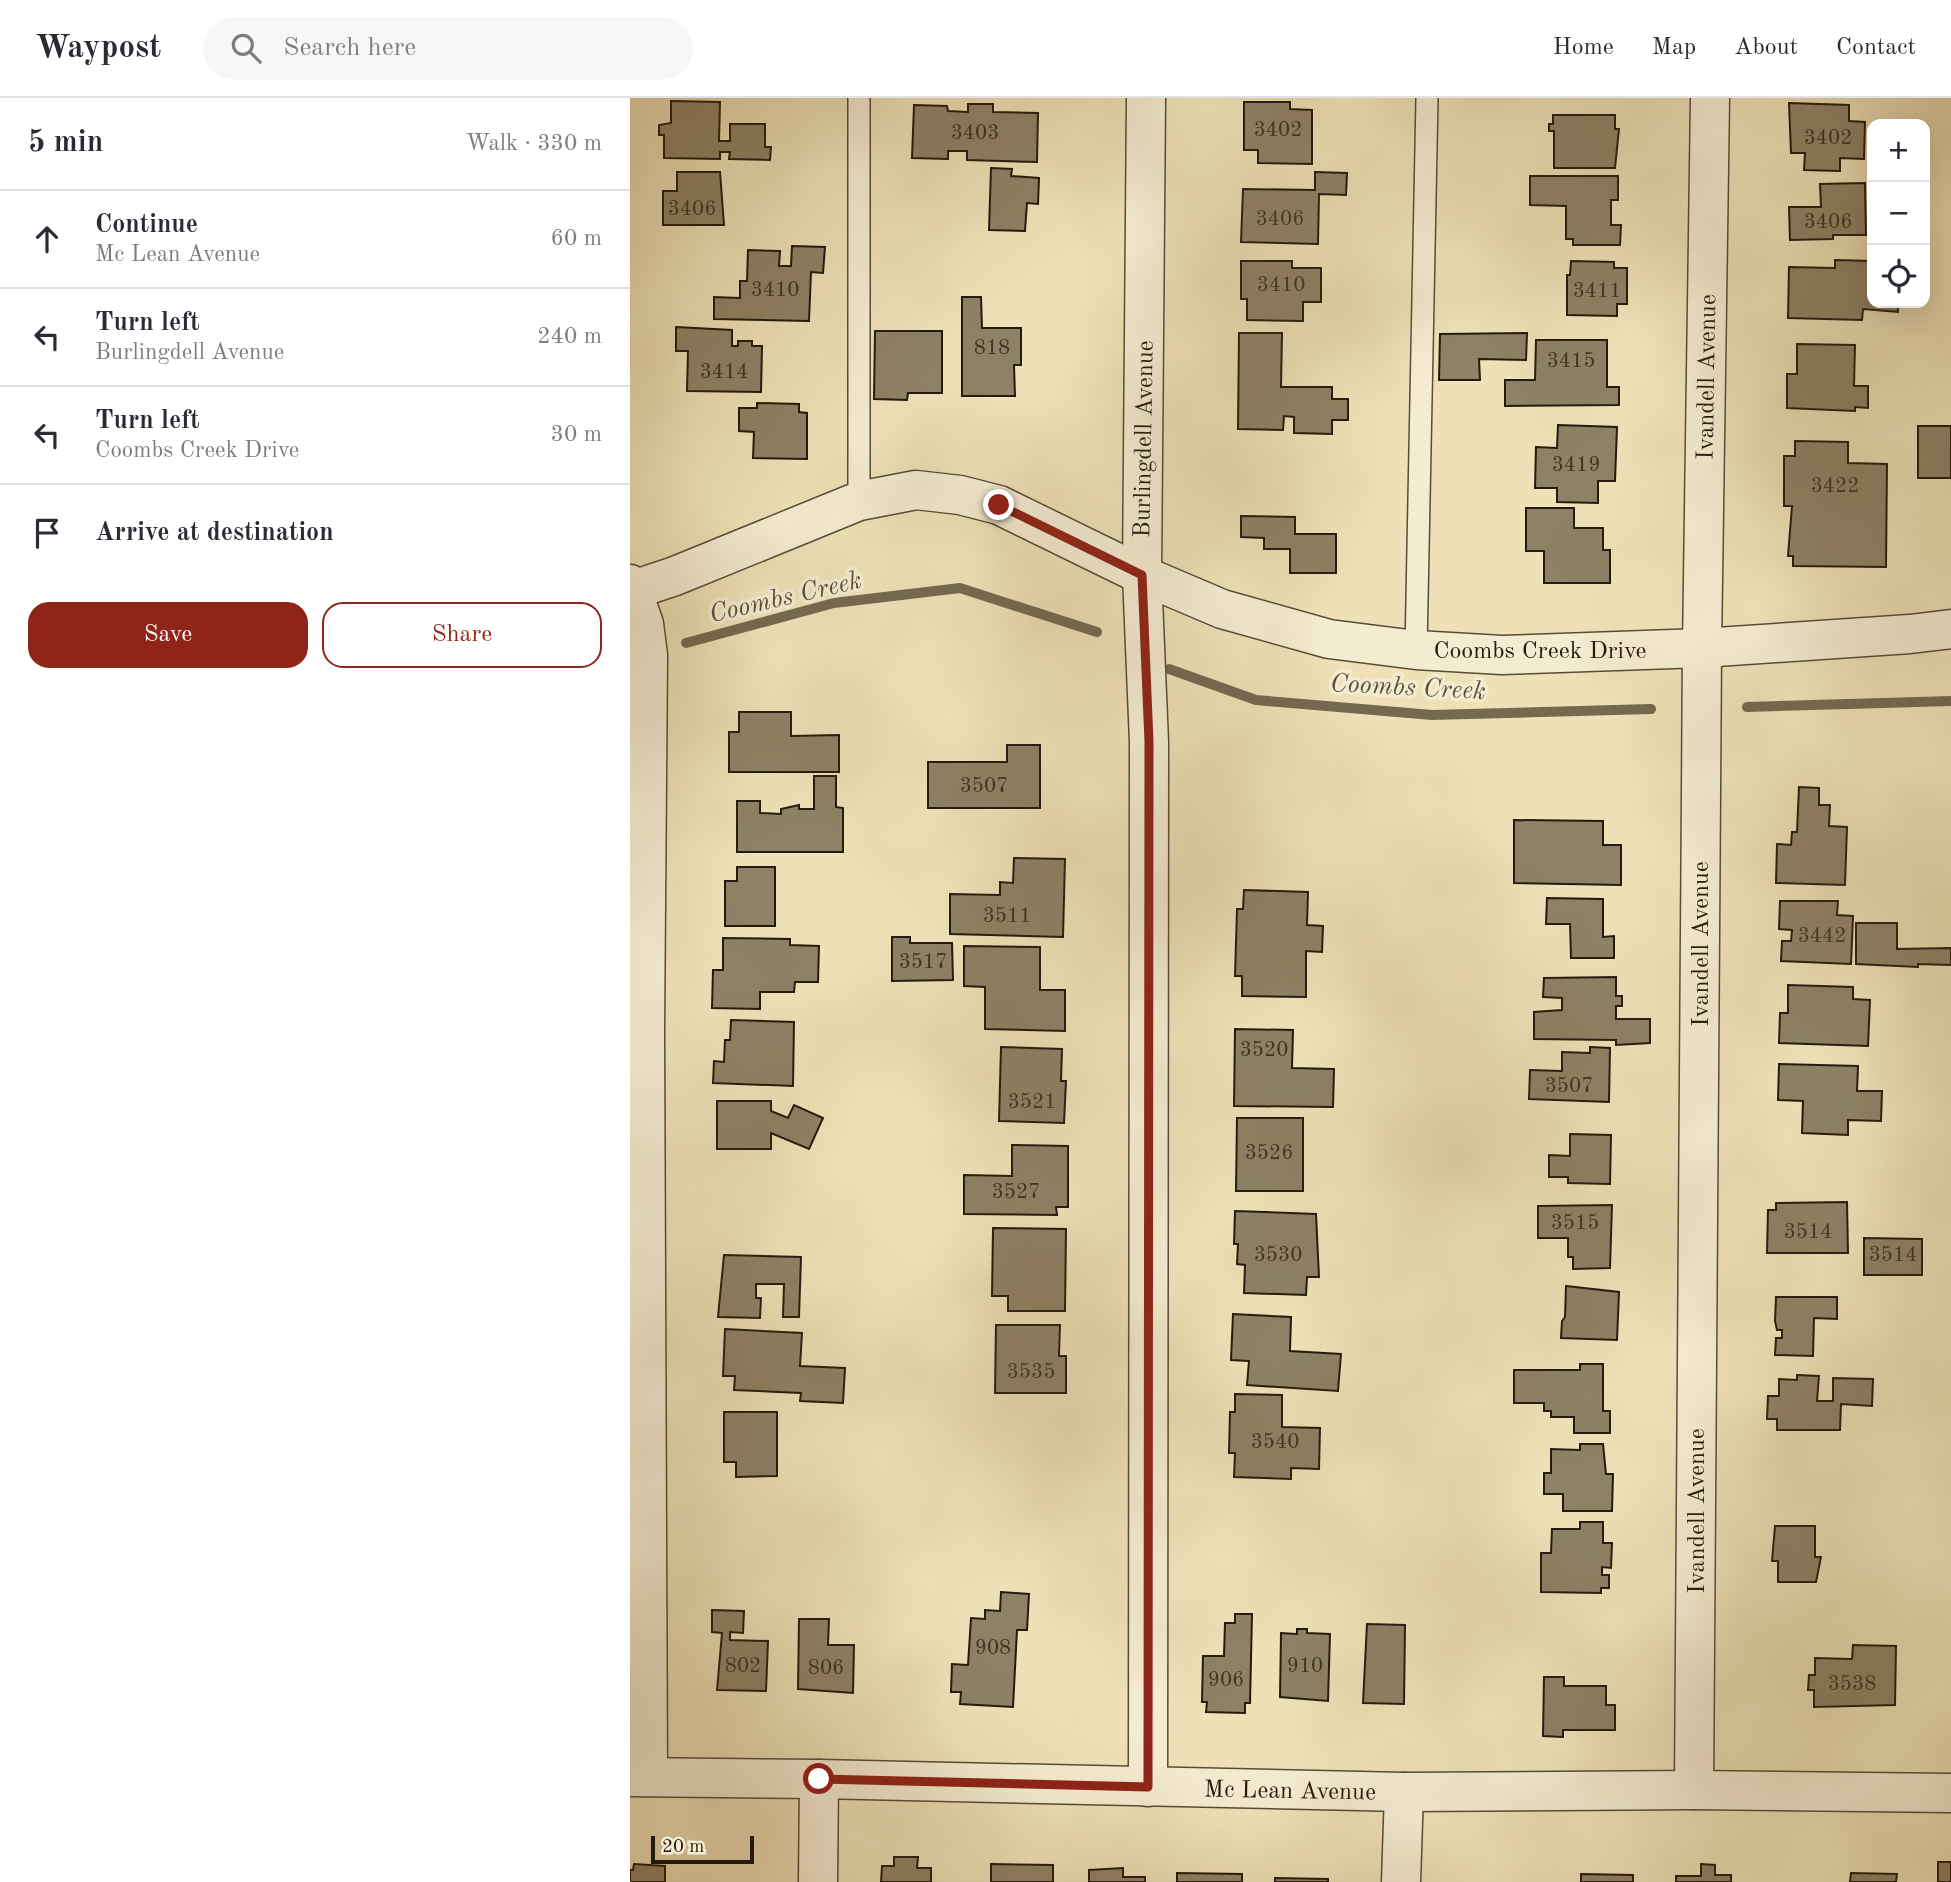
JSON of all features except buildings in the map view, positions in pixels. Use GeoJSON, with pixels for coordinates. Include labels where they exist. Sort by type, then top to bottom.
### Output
{"type":"FeatureCollection","features":[{"type":"Feature","properties":{"kind":"street","name":"Burlingdell Avenue"},"geometry":{"type":"LineString","coordinates":[[1146,98],[1142,575],[1149,742],[1148,1787]]}},
{"type":"Feature","properties":{"kind":"street","name":"Ivandell Avenue"},"geometry":{"type":"LineString","coordinates":[[1694,1790],[1702,648],[1710,98]]}},
{"type":"Feature","properties":{"kind":"street","name":"Coombs Creek Drive"},"geometry":{"type":"LineString","coordinates":[[631,589],[859,501],[916,490],[960,495],[999,505],[1142,575],[1222,609],[1329,639],[1416,650],[1502,655],[1702,648],[1951,629]]}},
{"type":"Feature","properties":{"kind":"street"},"geometry":{"type":"LineString","coordinates":[[631,589],[644,624],[648,655],[637,1030],[639,1777]]}},
{"type":"Feature","properties":{"kind":"street","name":"Mc Lean Avenue"},"geometry":{"type":"LineString","coordinates":[[639,1777],[1404,1792],[1694,1790],[1951,1793]]}},
{"type":"Feature","properties":{"kind":"street"},"geometry":{"type":"LineString","coordinates":[[818,1882],[819,1779]]}},
{"type":"Feature","properties":{"kind":"street"},"geometry":{"type":"LineString","coordinates":[[1401,1882],[1404,1792]]}},
{"type":"Feature","properties":{"kind":"lane"},"geometry":{"type":"LineString","coordinates":[[859,98],[859,501]]}},
{"type":"Feature","properties":{"kind":"lane"},"geometry":{"type":"LineString","coordinates":[[1416,650],[1427,98]]}},
{"type":"Feature","properties":{"kind":"waterway","name":"Coombs Creek"},"geometry":{"type":"LineString","coordinates":[[686,643],[834,603],[960,588],[1097,632]]}},
{"type":"Feature","properties":{"kind":"waterway","name":"Coombs Creek"},"geometry":{"type":"LineString","coordinates":[[1169,669],[1256,700],[1432,715],[1651,709]]}},
{"type":"Feature","properties":{"kind":"waterway","name":"Coombs Creek"},"geometry":{"type":"LineString","coordinates":[[1747,707],[1951,701]]}},
{"type":"Feature","properties":{"kind":"route"},"geometry":{"type":"LineString","coordinates":[[819,1779],[1148,1787],[1149,742],[1142,575],[999,505]]}}]}
